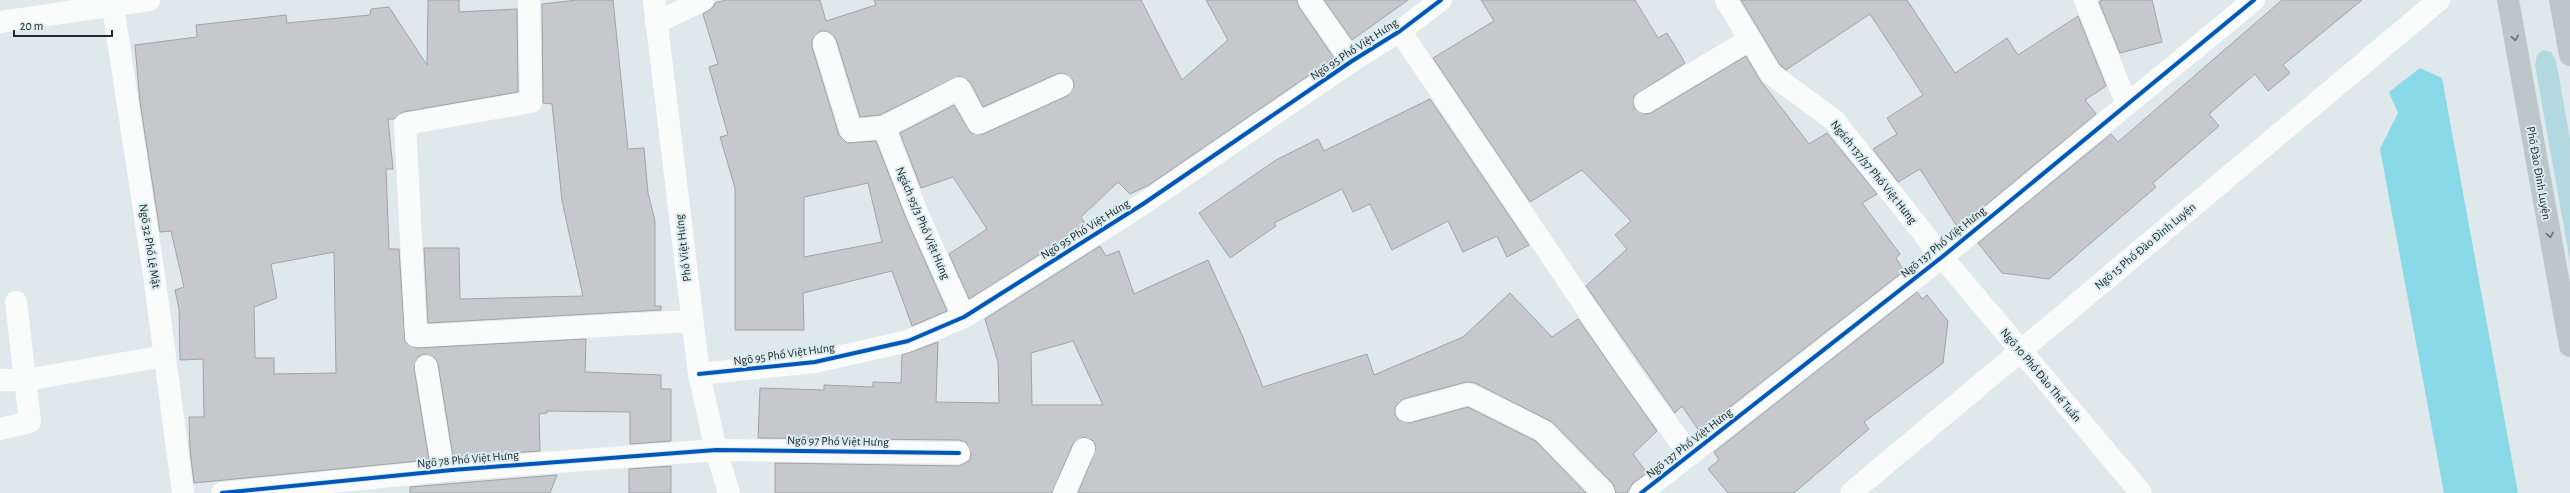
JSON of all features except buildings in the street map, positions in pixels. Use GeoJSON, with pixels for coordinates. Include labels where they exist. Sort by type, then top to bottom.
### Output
{"type":"FeatureCollection","features":[{"type":"Feature","properties":{"kind":"main road","name":"Phố Đào Đình Luyện"},"geometry":{"type":"LineString","coordinates":[[2508,0],[2570,346]]}},
{"type":"Feature","properties":{"kind":"main road"},"geometry":{"type":"LineString","coordinates":[[2560,0],[2570,56]]}},
{"type":"Feature","properties":{"kind":"street"},"geometry":{"type":"LineString","coordinates":[[0,22],[113,3],[149,0]]}},
{"type":"Feature","properties":{"kind":"street"},"geometry":{"type":"LineString","coordinates":[[529,0],[531,102],[404,124],[416,336],[692,321]]}},
{"type":"Feature","properties":{"kind":"street","name":"Phố Việt Hưng"},"geometry":{"type":"LineString","coordinates":[[654,0],[699,374],[716,450],[729,493]]}},
{"type":"Feature","properties":{"kind":"street"},"geometry":{"type":"LineString","coordinates":[[656,23],[703,0]]}},
{"type":"Feature","properties":{"kind":"street"},"geometry":{"type":"LineString","coordinates":[[1309,0],[1352,61]]}},
{"type":"Feature","properties":{"kind":"street","name":"Ngõ 95 Phố Việt Hưng"},"geometry":{"type":"LineString","coordinates":[[699,374],[815,362],[908,341],[964,317],[1143,204],[1352,61],[1400,31],[1441,0]]}},
{"type":"Feature","properties":{"kind":"street","name":"Ngách 137/37 Phố Việt Hưng"},"geometry":{"type":"LineString","coordinates":[[1726,0],[1771,74],[1834,120],[1942,257]]}},
{"type":"Feature","properties":{"kind":"street"},"geometry":{"type":"LineString","coordinates":[[2085,0],[2127,105]]}},
{"type":"Feature","properties":{"kind":"street","name":"Ngõ 137 Phố Việt Hưng"},"geometry":{"type":"LineString","coordinates":[[1640,493],[1942,257],[2254,0]]}},
{"type":"Feature","properties":{"kind":"street","name":"Ngõ 15 Phố Đào Đình Luyện"},"geometry":{"type":"LineString","coordinates":[[1851,493],[2439,0]]}},
{"type":"Feature","properties":{"kind":"street","name":"Ngõ 32 Phố Lệ Mật"},"geometry":{"type":"LineString","coordinates":[[113,3],[165,356],[183,493]]}},
{"type":"Feature","properties":{"kind":"street"},"geometry":{"type":"LineString","coordinates":[[1400,31],[1628,370],[1690,455]]}},
{"type":"Feature","properties":{"kind":"street"},"geometry":{"type":"LineString","coordinates":[[1645,102],[1749,40]]}},
{"type":"Feature","properties":{"kind":"street"},"geometry":{"type":"LineString","coordinates":[[824,43],[851,131],[884,127],[959,88],[978,123],[1062,85]]}},
{"type":"Feature","properties":{"kind":"street","name":"Ngách 95/3 Phố Việt Hưng"},"geometry":{"type":"LineString","coordinates":[[884,127],[917,213],[964,317]]}},
{"type":"Feature","properties":{"kind":"street","name":"Ngõ 10 Phố Đào Thế Tuấn"},"geometry":{"type":"LineString","coordinates":[[1942,257],[2141,493]]}},
{"type":"Feature","properties":{"kind":"street"},"geometry":{"type":"LineString","coordinates":[[0,429],[30,422],[16,302]]}},
{"type":"Feature","properties":{"kind":"street"},"geometry":{"type":"LineString","coordinates":[[0,380],[26,380],[32,377],[165,356]]}},
{"type":"Feature","properties":{"kind":"street"},"geometry":{"type":"LineString","coordinates":[[426,366],[443,471]]}},
{"type":"Feature","properties":{"kind":"street"},"geometry":{"type":"LineString","coordinates":[[1407,411],[1469,394],[1543,431],[1604,493]]}},
{"type":"Feature","properties":{"kind":"street"},"geometry":{"type":"LineString","coordinates":[[1064,493],[1084,449]]}},
{"type":"Feature","properties":{"kind":"street","name":"Ngõ 78 Phố Việt Hưng"},"geometry":{"type":"LineString","coordinates":[[222,493],[304,489],[443,471],[716,450]]}},
{"type":"Feature","properties":{"kind":"street","name":"Ngõ 97 Phố Việt Hưng"},"geometry":{"type":"LineString","coordinates":[[716,450],[959,453]]}},
{"type":"Feature","properties":{"kind":"shaded area"},"geometry":{"type":"Polygon","coordinates":[[[2543,50],[2551,52],[2556,61],[2570,139],[2570,261],[2535,65],[2537,55],[2543,50]]]}},
{"type":"Feature","properties":{"kind":"water"},"geometry":{"type":"Polygon","coordinates":[[[2420,68],[2442,78],[2518,493],[2444,493],[2380,149],[2398,113],[2389,92],[2420,68]]]}},
{"type":"Feature","properties":{"kind":"cycle path"},"geometry":{"type":"LineString","coordinates":[[699,374],[815,362],[908,341],[964,317],[1143,204],[1352,61],[1400,31],[1441,0]]}},
{"type":"Feature","properties":{"kind":"cycle path"},"geometry":{"type":"LineString","coordinates":[[1641,493],[1942,257],[2254,0]]}},
{"type":"Feature","properties":{"kind":"cycle path"},"geometry":{"type":"LineString","coordinates":[[222,493],[452,470],[716,450],[959,453]]}}]}
